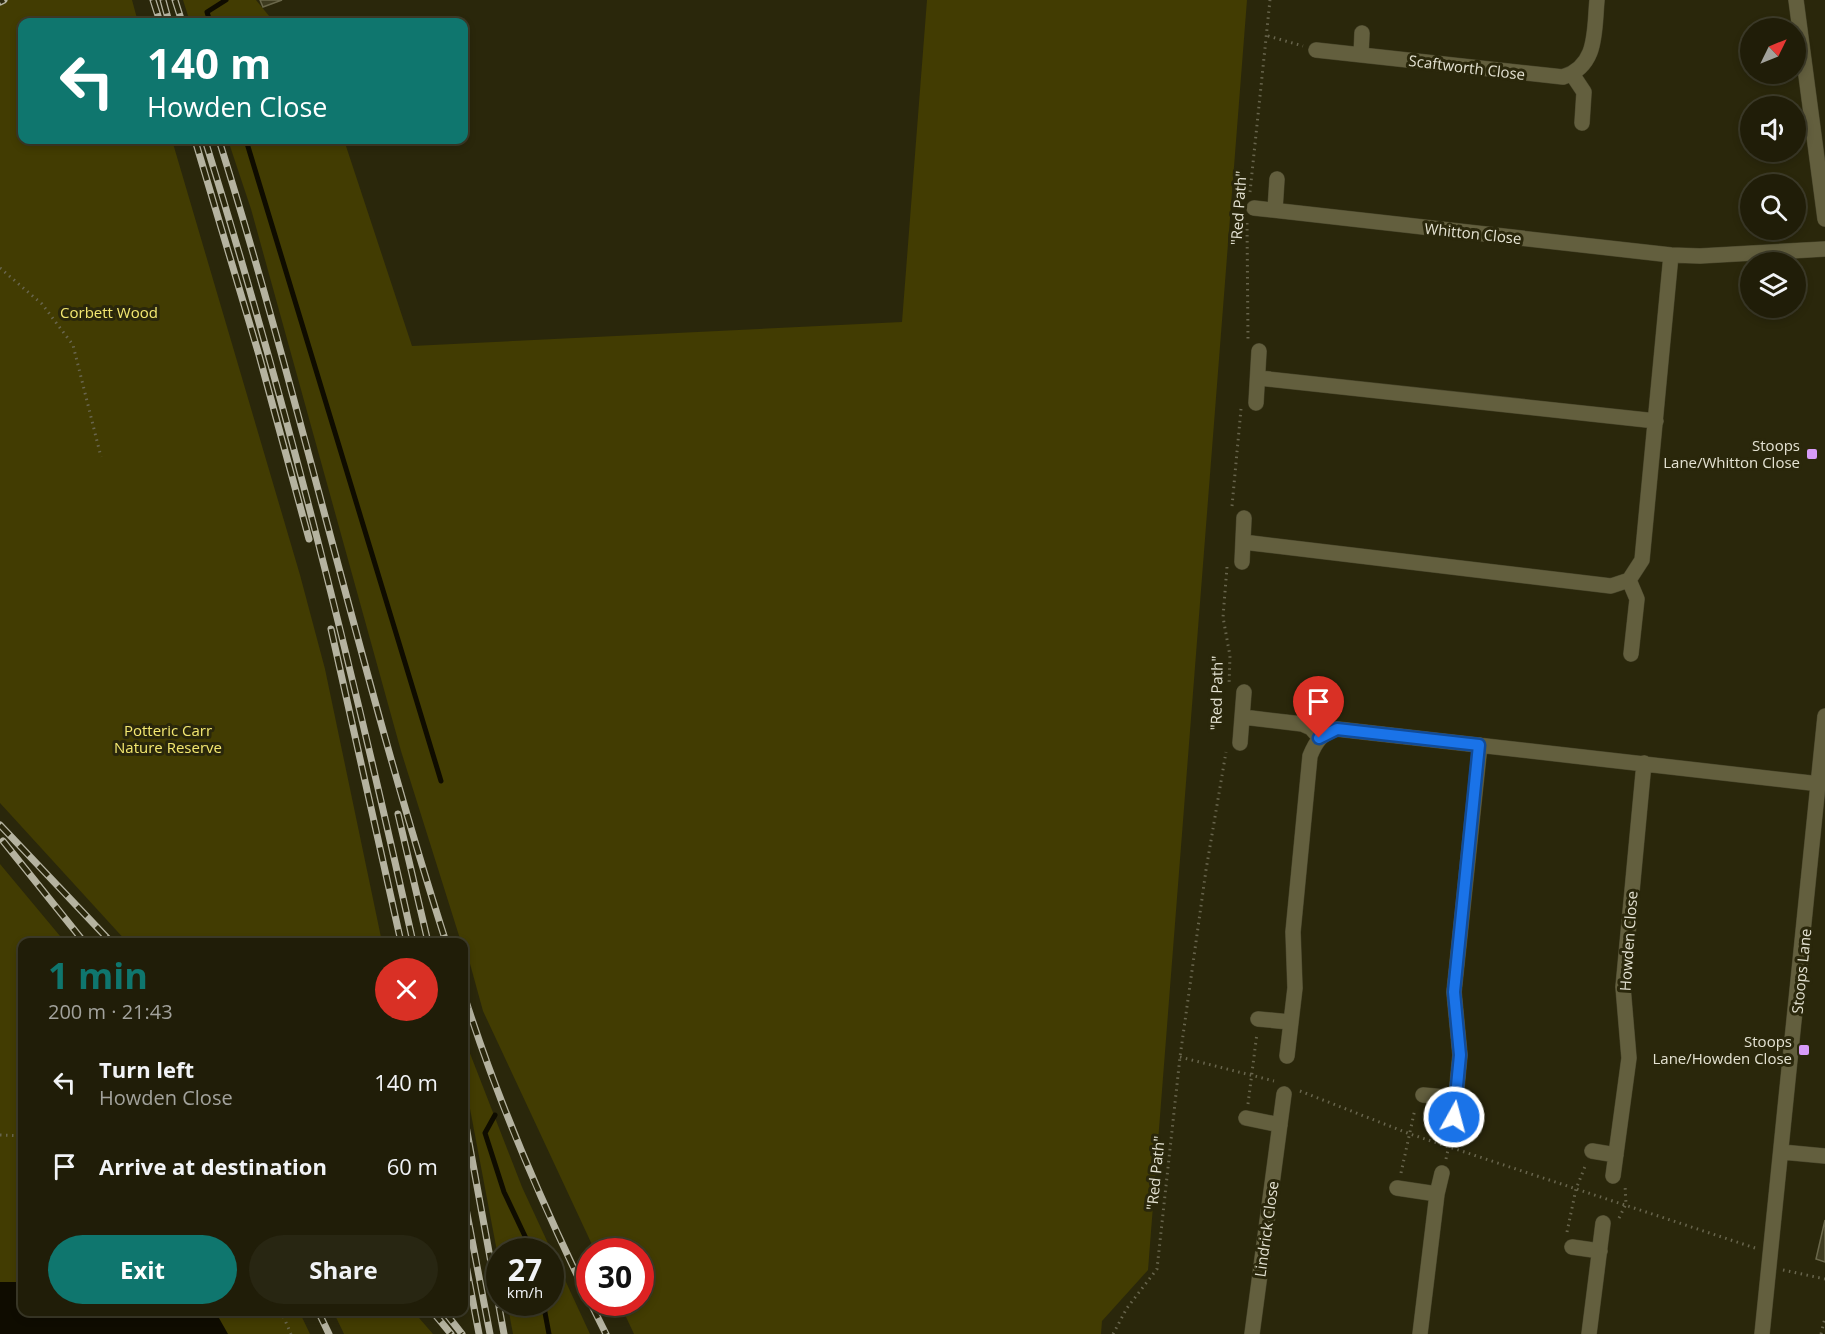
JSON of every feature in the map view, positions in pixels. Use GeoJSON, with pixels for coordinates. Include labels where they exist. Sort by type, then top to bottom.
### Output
{"type":"FeatureCollection","features":[{"type":"Feature","properties":{"kind":"street"},"geometry":{"type":"LineString","coordinates":[[1582,123],[1584,92],[1572,75],[1589,58],[1597,0]]}},
{"type":"Feature","properties":{"kind":"street"},"geometry":{"type":"LineString","coordinates":[[1796,0],[1823,168],[1825,219]]}},
{"type":"Feature","properties":{"kind":"street"},"geometry":{"type":"LineString","coordinates":[[1361,55],[1362,33]]}},
{"type":"Feature","properties":{"kind":"street","name":"Scaftworth Close"},"geometry":{"type":"LineString","coordinates":[[1316,50],[1554,78],[1572,75]]}},
{"type":"Feature","properties":{"kind":"street"},"geometry":{"type":"LineString","coordinates":[[1275,210],[1276,179]]}},
{"type":"Feature","properties":{"kind":"street","name":"Whitton Close"},"geometry":{"type":"LineString","coordinates":[[1250,208],[1671,255],[1700,256],[1825,249]]}},
{"type":"Feature","properties":{"kind":"street"},"geometry":{"type":"LineString","coordinates":[[1243,542],[1611,586],[1629,580],[1642,560],[1671,255]]}},
{"type":"Feature","properties":{"kind":"street"},"geometry":{"type":"LineString","coordinates":[[1249,403],[1259,378],[1253,350]]}},
{"type":"Feature","properties":{"kind":"street"},"geometry":{"type":"LineString","coordinates":[[1259,378],[1656,421]]}},
{"type":"Feature","properties":{"kind":"street"},"geometry":{"type":"LineString","coordinates":[[1235,562],[1243,542],[1237,518]]}},
{"type":"Feature","properties":{"kind":"street"},"geometry":{"type":"LineString","coordinates":[[1629,580],[1635,589],[1636,599],[1631,654]]}},
{"type":"Feature","properties":{"kind":"street"},"geometry":{"type":"LineString","coordinates":[[1233,746],[1243,717],[1236,691]]}},
{"type":"Feature","properties":{"kind":"street","name":"Stoops Lane"},"geometry":{"type":"LineString","coordinates":[[1762,1334],[1820,784],[1825,716]]}},
{"type":"Feature","properties":{"kind":"street"},"geometry":{"type":"LineString","coordinates":[[1243,717],[1302,724],[1311,728],[1319,738]]}},
{"type":"Feature","properties":{"kind":"street"},"geometry":{"type":"LineString","coordinates":[[1287,1056],[1295,988],[1293,932],[1310,756],[1319,738],[1337,729],[1820,784]]}},
{"type":"Feature","properties":{"kind":"street"},"geometry":{"type":"LineString","coordinates":[[1454,1117],[1460,1055],[1454,992],[1479,745]]}},
{"type":"Feature","properties":{"kind":"street","name":"Howden Close"},"geometry":{"type":"LineString","coordinates":[[1613,1176],[1629,1058],[1623,987],[1644,763]]}},
{"type":"Feature","properties":{"kind":"street"},"geometry":{"type":"LineString","coordinates":[[1258,1020],[1290,1022]]}},
{"type":"Feature","properties":{"kind":"street","name":"Lindrick Close"},"geometry":{"type":"LineString","coordinates":[[1252,1334],[1285,1090]]}},
{"type":"Feature","properties":{"kind":"street"},"geometry":{"type":"LineString","coordinates":[[1423,1095],[1456,1098]]}},
{"type":"Feature","properties":{"kind":"street"},"geometry":{"type":"LineString","coordinates":[[1246,1118],[1280,1125]]}},
{"type":"Feature","properties":{"kind":"street"},"geometry":{"type":"LineString","coordinates":[[1592,1151],[1616,1155]]}},
{"type":"Feature","properties":{"kind":"street"},"geometry":{"type":"LineString","coordinates":[[1782,1152],[1825,1156]]}},
{"type":"Feature","properties":{"kind":"street"},"geometry":{"type":"LineString","coordinates":[[1420,1334],[1437,1194],[1442,1173]]}},
{"type":"Feature","properties":{"kind":"street"},"geometry":{"type":"LineString","coordinates":[[1397,1188],[1437,1194]]}},
{"type":"Feature","properties":{"kind":"street"},"geometry":{"type":"LineString","coordinates":[[1589,1334],[1603,1223]]}},
{"type":"Feature","properties":{"kind":"street"},"geometry":{"type":"LineString","coordinates":[[1572,1247],[1600,1251]]}},
{"type":"Feature","properties":{"kind":"path","name":"\"Red Path\""},"geometry":{"type":"LineString","coordinates":[[1253,350],[1250,208],[1270,0]]}},
{"type":"Feature","properties":{"kind":"path"},"geometry":{"type":"LineString","coordinates":[[1268,36],[1316,50]]}},
{"type":"Feature","properties":{"kind":"path"},"geometry":{"type":"LineString","coordinates":[[0,268],[42,304],[73,345],[101,457]]}},
{"type":"Feature","properties":{"kind":"path"},"geometry":{"type":"LineString","coordinates":[[1237,518],[1249,403]]}},
{"type":"Feature","properties":{"kind":"path","name":"\"Red Path\""},"geometry":{"type":"LineString","coordinates":[[1235,562],[1223,617],[1236,691]]}},
{"type":"Feature","properties":{"kind":"path","name":"\"Red Path\""},"geometry":{"type":"LineString","coordinates":[[1113,1334],[1127,1308],[1157,1269],[1180,1057],[1206,870],[1233,746]]}},
{"type":"Feature","properties":{"kind":"path"},"geometry":{"type":"LineString","coordinates":[[1246,1118],[1258,1020]]}},
{"type":"Feature","properties":{"kind":"path"},"geometry":{"type":"LineString","coordinates":[[1180,1057],[1251,1074],[1285,1090],[1410,1134],[1626,1204],[1770,1261],[1825,1279]]}},
{"type":"Feature","properties":{"kind":"path"},"geometry":{"type":"LineString","coordinates":[[1397,1188],[1418,1094],[1423,1095]]}},
{"type":"Feature","properties":{"kind":"path"},"geometry":{"type":"LineString","coordinates":[[1442,1173],[1450,1147],[1454,1117]]}},
{"type":"Feature","properties":{"kind":"path"},"geometry":{"type":"LineString","coordinates":[[0,1135],[18,1136]]}},
{"type":"Feature","properties":{"kind":"path"},"geometry":{"type":"LineString","coordinates":[[1572,1247],[1565,1243],[1576,1189],[1592,1151]]}},
{"type":"Feature","properties":{"kind":"path"},"geometry":{"type":"LineString","coordinates":[[1603,1223],[1615,1225],[1626,1204],[1625,1181],[1613,1176]]}},
{"type":"Feature","properties":{"kind":"path"},"geometry":{"type":"LineString","coordinates":[[282,1316],[291,1334]]}},
{"type":"Feature","properties":{"kind":"path"},"geometry":{"type":"LineString","coordinates":[[1821,1334],[1825,1318]]}},
{"type":"Feature","properties":{"kind":"green space","name":"Potteric Carr Nature Reserve"},"geometry":{"type":"Polygon","coordinates":[[[0,0],[132,0],[137,18],[18,18],[18,144],[173,144],[300,575],[325,669],[381,938],[123,938],[0,803],[0,0]]]}},
{"type":"Feature","properties":{"kind":"green space"},"geometry":{"type":"Polygon","coordinates":[[[183,0],[256,0],[271,18],[189,18],[183,0]]]}},
{"type":"Feature","properties":{"kind":"green space"},"geometry":{"type":"Polygon","coordinates":[[[927,0],[1247,0],[1148,1270],[1102,1321],[1101,1334],[634,1334],[626,1316],[654,1316],[654,1238],[589,1238],[483,1011],[468,957],[468,938],[460,938],[401,751],[251,209],[229,144],[345,144],[412,346],[902,322],[927,0]]]}},
{"type":"Feature","properties":{"kind":"green space"},"geometry":{"type":"Polygon","coordinates":[[[0,864],[62,938],[18,938],[18,1316],[301,1316],[310,1334],[0,1334],[0,864]]]}},
{"type":"Feature","properties":{"kind":"green space"},"geometry":{"type":"Polygon","coordinates":[[[468,1048],[522,1187],[546,1238],[494,1238],[468,1098],[468,1048]]]}},
{"type":"Feature","properties":{"kind":"green space"},"geometry":{"type":"Polygon","coordinates":[[[564,1278],[576,1304],[576,1316],[582,1316],[590,1334],[513,1334],[510,1316],[564,1316],[564,1278]]]}},
{"type":"Feature","properties":{"kind":"green space"},"geometry":{"type":"Polygon","coordinates":[[[335,1316],[417,1316],[433,1334],[344,1334],[335,1316]]]}},
{"type":"Feature","properties":{"kind":"shaded area"},"geometry":{"type":"Polygon","coordinates":[[[0,1282],[18,1282],[18,1316],[218,1316],[228,1334],[0,1334],[0,1282]]]}},
{"type":"Feature","properties":{"kind":"building"},"geometry":{"type":"Polygon","coordinates":[[[260,0],[282,0],[263,7],[260,0]]]}},
{"type":"Feature","properties":{"kind":"building"},"geometry":{"type":"Polygon","coordinates":[[[1825,1220],[1825,1262],[1816,1259],[1825,1220]]]}},
{"type":"Feature","properties":{"kind":"waterway"},"geometry":{"type":"LineString","coordinates":[[209,18],[207,12],[226,0]]}},
{"type":"Feature","properties":{"kind":"waterway"},"geometry":{"type":"LineString","coordinates":[[247,144],[441,781]]}},
{"type":"Feature","properties":{"kind":"waterway"},"geometry":{"type":"LineString","coordinates":[[495,1115],[485,1133],[504,1192],[526,1238]]}},
{"type":"Feature","properties":{"kind":"waterway"},"geometry":{"type":"LineString","coordinates":[[546,1316],[549,1334]]}},
{"type":"Feature","properties":{"kind":"railway"},"geometry":{"type":"LineString","coordinates":[[0,2],[4,0]]}},
{"type":"Feature","properties":{"kind":"railway"},"geometry":{"type":"LineString","coordinates":[[153,0],[159,18]]}},
{"type":"Feature","properties":{"kind":"railway"},"geometry":{"type":"LineString","coordinates":[[163,0],[168,18]]}},
{"type":"Feature","properties":{"kind":"railway"},"geometry":{"type":"LineString","coordinates":[[175,0],[181,18]]}},
{"type":"Feature","properties":{"kind":"railway"},"geometry":{"type":"LineString","coordinates":[[196,144],[259,355],[309,539]]}},
{"type":"Feature","properties":{"kind":"railway"},"geometry":{"type":"LineString","coordinates":[[206,144],[264,339],[317,539],[367,740],[412,938]]}},
{"type":"Feature","properties":{"kind":"railway"},"geometry":{"type":"LineString","coordinates":[[220,144],[278,340],[386,742],[445,938]]}},
{"type":"Feature","properties":{"kind":"railway"},"geometry":{"type":"LineString","coordinates":[[331,629],[400,938]]}},
{"type":"Feature","properties":{"kind":"railway"},"geometry":{"type":"LineString","coordinates":[[398,814],[427,938]]}},
{"type":"Feature","properties":{"kind":"railway"},"geometry":{"type":"LineString","coordinates":[[0,825],[107,938]]}},
{"type":"Feature","properties":{"kind":"railway"},"geometry":{"type":"LineString","coordinates":[[3,841],[81,938]]}},
{"type":"Feature","properties":{"kind":"railway"},"geometry":{"type":"LineString","coordinates":[[468,1007],[494,1082],[528,1167],[606,1334]]}},
{"type":"Feature","properties":{"kind":"railway"},"geometry":{"type":"LineString","coordinates":[[468,1137],[504,1334]]}},
{"type":"Feature","properties":{"kind":"railway"},"geometry":{"type":"LineString","coordinates":[[468,1219],[490,1334]]}},
{"type":"Feature","properties":{"kind":"railway"},"geometry":{"type":"LineString","coordinates":[[468,1275],[479,1334]]}},
{"type":"Feature","properties":{"kind":"railway"},"geometry":{"type":"LineString","coordinates":[[320,1316],[329,1334]]}},
{"type":"Feature","properties":{"kind":"railway"},"geometry":{"type":"LineString","coordinates":[[436,1316],[451,1334]]}},
{"type":"Feature","properties":{"kind":"railway"},"geometry":{"type":"LineString","coordinates":[[448,1316],[462,1334]]}},
{"type":"Feature","properties":{"kind":"place","name":"Stoops Lane/Whitton Close"},"geometry":{"type":"Point","coordinates":[1812,454]}},
{"type":"Feature","properties":{"kind":"place","name":"Stoops Lane/Howden Close"},"geometry":{"type":"Point","coordinates":[1804,1050]}},
{"type":"Feature","properties":{"kind":"route"},"geometry":{"type":"LineString","coordinates":[[1319,738],[1337,729],[1479,745],[1454,992],[1460,1055],[1454,1117]]}},
{"type":"Feature","properties":{"kind":"park label","name":"Corbett Wood"},"geometry":{"type":"Point","coordinates":[109,312]}}]}
